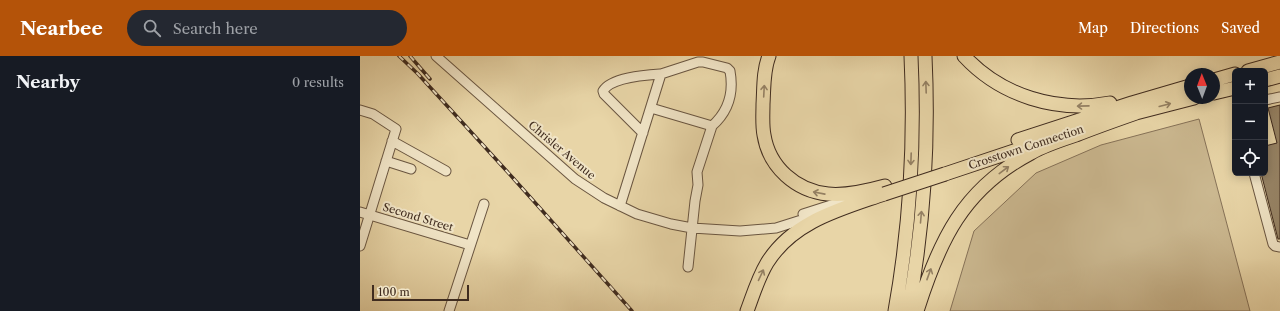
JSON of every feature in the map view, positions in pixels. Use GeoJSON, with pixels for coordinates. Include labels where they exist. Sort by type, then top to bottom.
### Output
{"type":"FeatureCollection","features":[{"type":"Feature","properties":{"kind":"highway"},"geometry":{"type":"LineString","coordinates":[[768,56],[765,76],[763,115],[764,136],[770,155],[786,177],[803,187],[820,193],[849,194],[885,190]]}},
{"type":"Feature","properties":{"kind":"highway"},"geometry":{"type":"LineString","coordinates":[[902,56],[912,130]]}},
{"type":"Feature","properties":{"kind":"highway"},"geometry":{"type":"LineString","coordinates":[[895,310],[908,218],[912,130],[911,56]]}},
{"type":"Feature","properties":{"kind":"highway"},"geometry":{"type":"LineString","coordinates":[[908,311],[918,242],[923,190],[926,130],[925,56]]}},
{"type":"Feature","properties":{"kind":"highway"},"geometry":{"type":"LineString","coordinates":[[964,56],[978,69],[1006,88],[1026,97],[1055,105],[1098,105],[1184,87]]}},
{"type":"Feature","properties":{"kind":"highway"},"geometry":{"type":"LineString","coordinates":[[1259,68],[1280,62]]}},
{"type":"Feature","properties":{"kind":"highway"},"geometry":{"type":"LineString","coordinates":[[1220,78],[1232,75]]}},
{"type":"Feature","properties":{"kind":"highway"},"geometry":{"type":"LineString","coordinates":[[1268,79],[1280,76]]}},
{"type":"Feature","properties":{"kind":"highway","name":"Crosstown Connection"},"geometry":{"type":"LineString","coordinates":[[945,170],[1105,112],[1184,88]]}},
{"type":"Feature","properties":{"kind":"highway"},"geometry":{"type":"LineString","coordinates":[[1220,92],[1232,89]]}},
{"type":"Feature","properties":{"kind":"highway","name":"Crosstown Connection"},"geometry":{"type":"LineString","coordinates":[[747,311],[762,272],[773,254],[786,239],[809,223],[859,203],[885,190],[945,170],[1066,133],[1184,101]]}},
{"type":"Feature","properties":{"kind":"highway"},"geometry":{"type":"LineString","coordinates":[[917,311],[928,276],[944,238],[963,210],[985,186],[1007,167],[1032,152],[1060,140],[1136,113]]}},
{"type":"Feature","properties":{"kind":"street","name":"Chrisler Avenue"},"geometry":{"type":"LineString","coordinates":[[439,59],[575,179],[604,198],[654,220],[692,228],[740,231],[776,228],[859,203]]}},
{"type":"Feature","properties":{"kind":"street"},"geometry":{"type":"LineString","coordinates":[[643,133],[604,94],[604,88],[621,80],[635,76],[661,74],[698,62],[721,67],[730,71],[730,94],[728,106],[718,121],[712,126],[697,172],[698,185],[688,267]]}},
{"type":"Feature","properties":{"kind":"street"},"geometry":{"type":"LineString","coordinates":[[620,206],[661,74]]}},
{"type":"Feature","properties":{"kind":"street"},"geometry":{"type":"LineString","coordinates":[[1268,99],[1280,97]]}},
{"type":"Feature","properties":{"kind":"street"},"geometry":{"type":"LineString","coordinates":[[651,108],[712,126]]}},
{"type":"Feature","properties":{"kind":"street"},"geometry":{"type":"LineString","coordinates":[[360,110],[373,114],[396,129],[360,246]]}},
{"type":"Feature","properties":{"kind":"street"},"geometry":{"type":"LineString","coordinates":[[392,141],[446,171]]}},
{"type":"Feature","properties":{"kind":"street"},"geometry":{"type":"LineString","coordinates":[[386,161],[411,169]]}},
{"type":"Feature","properties":{"kind":"street"},"geometry":{"type":"LineString","coordinates":[[1255,176],[1273,244],[1280,247]]}},
{"type":"Feature","properties":{"kind":"street","name":"Chrisler Avenue"},"geometry":{"type":"LineString","coordinates":[[740,231],[787,220],[856,197],[885,190]]}},
{"type":"Feature","properties":{"kind":"street"},"geometry":{"type":"LineString","coordinates":[[449,311],[484,204]]}},
{"type":"Feature","properties":{"kind":"street","name":"Second Street"},"geometry":{"type":"LineString","coordinates":[[360,212],[470,245]]}},
{"type":"Feature","properties":{"kind":"shaded area"},"geometry":{"type":"Polygon","coordinates":[[[1199,119],[1250,311],[950,311],[974,231],[1036,173],[1101,145],[1199,119]]]}},
{"type":"Feature","properties":{"kind":"building"},"geometry":{"type":"Polygon","coordinates":[[[1280,105],[1280,239],[1278,239],[1262,176],[1268,176],[1268,145],[1277,143],[1268,108],[1280,105]]]}},
{"type":"Feature","properties":{"kind":"railway"},"geometry":{"type":"LineString","coordinates":[[399,56],[418,74],[632,311]]}},
{"type":"Feature","properties":{"kind":"railway"},"geometry":{"type":"LineString","coordinates":[[410,56],[430,79]]}}]}
